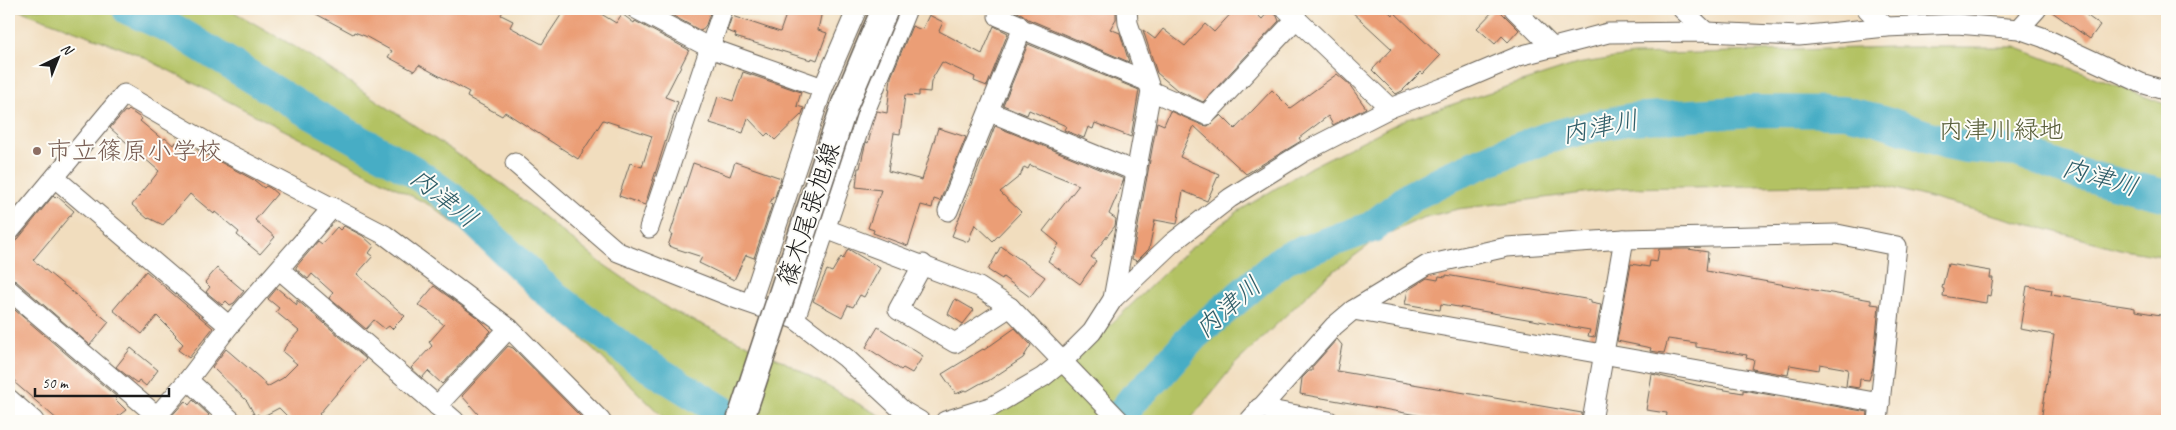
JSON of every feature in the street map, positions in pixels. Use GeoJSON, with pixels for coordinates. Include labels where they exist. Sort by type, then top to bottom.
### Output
{"type":"FeatureCollection","features":[{"type":"Feature","properties":{"kind":"main road","name":"篠木尾張旭線"},"geometry":{"type":"LineString","coordinates":[[740,421],[845,104],[886,9]]}},
{"type":"Feature","properties":{"kind":"street"},"geometry":{"type":"LineString","coordinates":[[636,9],[710,48],[823,88]]}},
{"type":"Feature","properties":{"kind":"street"},"geometry":{"type":"LineString","coordinates":[[649,228],[723,9]]}},
{"type":"Feature","properties":{"kind":"street"},"geometry":{"type":"LineString","coordinates":[[751,303],[823,88],[857,9]]}},
{"type":"Feature","properties":{"kind":"street"},"geometry":{"type":"LineString","coordinates":[[795,319],[864,114],[907,9]]}},
{"type":"Feature","properties":{"kind":"street"},"geometry":{"type":"LineString","coordinates":[[1113,299],[1137,172],[1148,86],[1128,23],[1127,9]]}},
{"type":"Feature","properties":{"kind":"street"},"geometry":{"type":"LineString","coordinates":[[1514,9],[1553,48]]}},
{"type":"Feature","properties":{"kind":"street"},"geometry":{"type":"LineString","coordinates":[[1682,9],[1706,32]]}},
{"type":"Feature","properties":{"kind":"street"},"geometry":{"type":"LineString","coordinates":[[1867,9],[1886,27]]}},
{"type":"Feature","properties":{"kind":"street"},"geometry":{"type":"LineString","coordinates":[[2020,29],[2037,9]]}},
{"type":"Feature","properties":{"kind":"street"},"geometry":{"type":"LineString","coordinates":[[998,16],[1206,115],[1292,14],[1390,108]]}},
{"type":"Feature","properties":{"kind":"street"},"geometry":{"type":"LineString","coordinates":[[945,421],[993,406],[1043,377],[1068,366],[1113,299],[1172,243],[1230,198],[1302,153],[1390,108],[1519,56],[1608,33],[1706,32],[1799,36],[1886,27],[1957,24],[2020,29],[2141,82],[2167,91]]}},
{"type":"Feature","properties":{"kind":"street"},"geometry":{"type":"LineString","coordinates":[[948,211],[990,112],[1022,29]]}},
{"type":"Feature","properties":{"kind":"street"},"geometry":{"type":"LineString","coordinates":[[9,232],[124,94],[220,149],[385,235],[509,328],[601,421]]}},
{"type":"Feature","properties":{"kind":"street"},"geometry":{"type":"LineString","coordinates":[[990,112],[1137,172]]}},
{"type":"Feature","properties":{"kind":"street"},"geometry":{"type":"LineString","coordinates":[[516,163],[618,252],[734,298],[795,319],[846,358],[903,411],[920,421]]}},
{"type":"Feature","properties":{"kind":"street"},"geometry":{"type":"LineString","coordinates":[[54,178],[229,326]]}},
{"type":"Feature","properties":{"kind":"street"},"geometry":{"type":"LineString","coordinates":[[9,290],[156,419],[229,326],[280,270],[333,207]]}},
{"type":"Feature","properties":{"kind":"street"},"geometry":{"type":"LineString","coordinates":[[826,229],[923,264],[979,287],[1010,307],[1120,421]]}},
{"type":"Feature","properties":{"kind":"street"},"geometry":{"type":"LineString","coordinates":[[1254,415],[1334,326],[1353,310],[1427,264],[1507,247],[1624,239],[1837,234],[1897,246],[1879,412],[1604,355],[1353,310]]}},
{"type":"Feature","properties":{"kind":"street"},"geometry":{"type":"LineString","coordinates":[[1592,421],[1624,239]]}},
{"type":"Feature","properties":{"kind":"street"},"geometry":{"type":"LineString","coordinates":[[923,264],[898,310],[955,342],[1010,307]]}},
{"type":"Feature","properties":{"kind":"street"},"geometry":{"type":"LineString","coordinates":[[280,270],[455,421]]}},
{"type":"Feature","properties":{"kind":"street"},"geometry":{"type":"LineString","coordinates":[[437,406],[509,328]]}},
{"type":"Feature","properties":{"kind":"street"},"geometry":{"type":"LineString","coordinates":[[188,380],[232,421]]}},
{"type":"Feature","properties":{"kind":"street"},"geometry":{"type":"LineString","coordinates":[[9,400],[34,421]]}},
{"type":"Feature","properties":{"kind":"street"},"geometry":{"type":"LineString","coordinates":[[1254,415],[1329,421]]}},
{"type":"Feature","properties":{"kind":"green space"},"geometry":{"type":"Polygon","coordinates":[[[16,9],[229,9],[304,52],[504,185],[600,262],[670,310],[781,360],[889,421],[667,421],[484,247],[433,207],[135,53],[16,9]]]}},
{"type":"Feature","properties":{"kind":"green space","name":"内津川緑地"},"geometry":{"type":"Polygon","coordinates":[[[1891,47],[2015,47],[2167,105],[2167,257],[2124,250],[1878,184],[1622,188],[1458,209],[1422,218],[1379,238],[1327,276],[1234,365],[1189,421],[969,421],[1050,383],[1185,253],[1237,212],[1311,167],[1404,120],[1577,64],[1634,55],[1891,47]]]}},
{"type":"Feature","properties":{"kind":"building"},"geometry":{"type":"Polygon","coordinates":[[[307,9],[504,9],[501,15],[513,21],[510,27],[542,44],[565,9],[593,9],[616,23],[622,14],[634,23],[635,21],[689,50],[665,97],[678,102],[645,205],[619,196],[630,163],[642,167],[652,136],[603,120],[578,159],[505,112],[502,116],[467,97],[469,92],[419,65],[414,71],[388,57],[392,51],[365,36],[354,32],[353,34],[307,9]]]}},
{"type":"Feature","properties":{"kind":"building"},"geometry":{"type":"Polygon","coordinates":[[[667,9],[711,10],[706,25],[701,31],[666,12],[667,9]]]}},
{"type":"Feature","properties":{"kind":"building"},"geometry":{"type":"Polygon","coordinates":[[[788,9],[814,9],[822,11],[818,30],[827,33],[817,60],[812,58],[811,60],[735,37],[736,34],[727,31],[732,16],[780,32],[788,9]]]}},
{"type":"Feature","properties":{"kind":"building"},"geometry":{"type":"Polygon","coordinates":[[[1010,9],[1116,9],[1116,19],[1110,29],[1120,33],[1129,62],[1028,19],[1010,9]]]}},
{"type":"Feature","properties":{"kind":"building"},"geometry":{"type":"Polygon","coordinates":[[[1235,9],[1251,9],[1262,19],[1270,10],[1277,16],[1279,21],[1203,102],[1177,90],[1157,73],[1143,30],[1155,39],[1163,29],[1185,46],[1205,24],[1214,32],[1235,9]]]}},
{"type":"Feature","properties":{"kind":"building"},"geometry":{"type":"Polygon","coordinates":[[[1349,9],[1386,9],[1392,15],[1394,12],[1440,56],[1423,74],[1421,72],[1402,91],[1396,94],[1372,70],[1392,49],[1349,9]]]}},
{"type":"Feature","properties":{"kind":"building"},"geometry":{"type":"Polygon","coordinates":[[[1495,9],[1498,9],[1519,30],[1508,42],[1502,36],[1495,44],[1477,28],[1495,9]]]}},
{"type":"Feature","properties":{"kind":"building"},"geometry":{"type":"Polygon","coordinates":[[[2048,9],[2078,9],[2100,25],[2090,39],[2048,9]]]}},
{"type":"Feature","properties":{"kind":"building"},"geometry":{"type":"Polygon","coordinates":[[[929,15],[943,22],[939,31],[982,54],[994,26],[1008,33],[987,86],[974,81],[975,77],[942,62],[931,81],[930,92],[919,91],[919,96],[905,95],[900,134],[894,133],[888,171],[922,180],[938,128],[966,137],[940,201],[934,199],[932,208],[921,205],[908,246],[873,233],[874,230],[868,228],[881,190],[856,187],[858,168],[860,168],[866,142],[868,143],[877,111],[887,113],[891,77],[912,26],[922,30],[929,15]]]}},
{"type":"Feature","properties":{"kind":"building"},"geometry":{"type":"Polygon","coordinates":[[[1028,44],[1139,90],[1131,137],[1095,123],[1093,129],[1088,127],[1084,138],[1064,130],[1066,126],[1029,110],[1027,115],[1003,105],[1028,44]]]}},
{"type":"Feature","properties":{"kind":"building"},"geometry":{"type":"Polygon","coordinates":[[[743,72],[801,92],[797,106],[804,108],[802,114],[775,140],[768,133],[765,136],[748,118],[743,133],[710,123],[718,96],[733,101],[743,72]]]}},
{"type":"Feature","properties":{"kind":"building"},"geometry":{"type":"Polygon","coordinates":[[[1337,74],[1349,84],[1366,108],[1333,125],[1328,116],[1299,138],[1301,141],[1246,174],[1194,126],[1180,157],[1219,174],[1207,201],[1183,191],[1177,224],[1155,220],[1149,249],[1137,261],[1132,259],[1157,122],[1164,125],[1170,111],[1208,126],[1221,115],[1235,129],[1272,90],[1290,108],[1337,74]]]}},
{"type":"Feature","properties":{"kind":"building"},"geometry":{"type":"Polygon","coordinates":[[[129,110],[142,119],[140,121],[163,140],[165,138],[173,145],[175,142],[192,154],[196,149],[254,180],[264,188],[266,186],[270,188],[277,194],[255,220],[275,237],[260,254],[237,235],[239,232],[190,194],[163,225],[148,219],[132,205],[159,171],[110,128],[125,111],[129,110]]]}},
{"type":"Feature","properties":{"kind":"building"},"geometry":{"type":"Polygon","coordinates":[[[995,126],[1124,179],[1109,214],[1116,219],[1115,226],[1091,257],[1096,261],[1080,284],[1048,261],[1059,244],[1043,231],[1079,185],[1030,165],[1028,169],[1024,167],[1020,176],[1000,192],[1021,212],[993,241],[975,224],[968,242],[952,236],[995,126]]]}},
{"type":"Feature","properties":{"kind":"building"},"geometry":{"type":"Polygon","coordinates":[[[735,162],[781,178],[775,197],[773,197],[770,203],[772,205],[754,258],[746,255],[734,280],[699,263],[702,257],[668,246],[672,234],[670,234],[693,163],[730,176],[735,162]]]}},
{"type":"Feature","properties":{"kind":"building"},"geometry":{"type":"Polygon","coordinates":[[[53,196],[55,198],[57,196],[74,211],[33,260],[109,322],[90,345],[16,281],[9,279],[9,246],[18,239],[53,196]]]}},
{"type":"Feature","properties":{"kind":"building"},"geometry":{"type":"Polygon","coordinates":[[[344,226],[363,236],[374,246],[369,253],[373,256],[357,274],[405,316],[392,329],[389,326],[385,329],[374,320],[366,329],[329,298],[333,293],[312,274],[308,279],[296,269],[318,241],[322,244],[337,227],[340,230],[344,226]]]}},
{"type":"Feature","properties":{"kind":"building"},"geometry":{"type":"Polygon","coordinates":[[[1001,246],[1045,277],[1030,297],[1003,277],[1002,279],[988,270],[1001,246]]]}},
{"type":"Feature","properties":{"kind":"building"},"geometry":{"type":"Polygon","coordinates":[[[848,249],[880,268],[864,297],[860,295],[853,307],[848,305],[842,317],[813,301],[827,270],[832,272],[841,257],[843,259],[848,249]]]}},
{"type":"Feature","properties":{"kind":"building"},"geometry":{"type":"Polygon","coordinates":[[[1659,249],[1688,249],[1708,252],[1706,271],[1871,300],[1871,304],[1879,305],[1873,367],[1869,380],[1860,379],[1859,388],[1846,386],[1848,369],[1820,364],[1819,370],[1790,365],[1788,375],[1752,369],[1754,360],[1746,358],[1747,355],[1696,347],[1696,343],[1668,339],[1664,353],[1650,351],[1651,348],[1617,341],[1631,264],[1649,267],[1650,261],[1657,262],[1659,249]]]}},
{"type":"Feature","properties":{"kind":"building"},"geometry":{"type":"Polygon","coordinates":[[[1948,264],[1991,271],[1990,278],[1993,278],[1990,296],[1987,295],[1986,303],[1943,296],[1944,289],[1942,288],[1948,264]]]}},
{"type":"Feature","properties":{"kind":"building"},"geometry":{"type":"Polygon","coordinates":[[[217,268],[244,291],[230,305],[226,301],[222,305],[206,292],[210,287],[205,282],[217,268]]]}},
{"type":"Feature","properties":{"kind":"building"},"geometry":{"type":"Polygon","coordinates":[[[146,271],[213,328],[189,358],[178,350],[183,344],[157,316],[142,334],[113,310],[146,271]]]}},
{"type":"Feature","properties":{"kind":"building"},"geometry":{"type":"Polygon","coordinates":[[[1446,275],[1591,300],[1591,303],[1601,305],[1595,337],[1588,336],[1590,330],[1441,304],[1440,310],[1405,304],[1408,290],[1427,278],[1438,280],[1439,276],[1446,277],[1446,275]]]}},
{"type":"Feature","properties":{"kind":"building"},"geometry":{"type":"Polygon","coordinates":[[[434,286],[478,318],[491,331],[442,384],[428,371],[422,378],[411,368],[432,346],[429,342],[444,325],[418,305],[434,286]]]}},
{"type":"Feature","properties":{"kind":"building"},"geometry":{"type":"Polygon","coordinates":[[[2027,286],[2052,290],[2051,295],[2130,307],[2135,308],[2135,311],[2167,316],[2167,421],[2041,421],[2054,335],[2020,329],[2027,286]]]}},
{"type":"Feature","properties":{"kind":"building"},"geometry":{"type":"Polygon","coordinates":[[[277,288],[297,305],[297,300],[366,359],[319,414],[326,421],[292,421],[279,408],[260,418],[258,414],[255,416],[247,401],[212,367],[226,349],[261,379],[267,387],[283,378],[297,364],[283,352],[299,331],[276,312],[279,308],[268,299],[277,288]]]}},
{"type":"Feature","properties":{"kind":"building"},"geometry":{"type":"Polygon","coordinates":[[[955,299],[974,310],[963,324],[948,314],[955,299]]]}},
{"type":"Feature","properties":{"kind":"building"},"geometry":{"type":"Polygon","coordinates":[[[9,305],[117,397],[115,399],[126,410],[112,421],[59,421],[15,383],[16,381],[9,375],[9,305]]]}},
{"type":"Feature","properties":{"kind":"building"},"geometry":{"type":"Polygon","coordinates":[[[878,327],[923,356],[912,373],[903,368],[901,370],[866,347],[878,327]]]}},
{"type":"Feature","properties":{"kind":"building"},"geometry":{"type":"Polygon","coordinates":[[[1015,328],[1031,345],[1023,358],[988,381],[956,394],[942,374],[984,350],[1015,328]]]}},
{"type":"Feature","properties":{"kind":"building"},"geometry":{"type":"Polygon","coordinates":[[[1337,339],[1342,345],[1337,371],[1582,413],[1581,421],[1450,421],[1300,394],[1302,378],[1309,371],[1312,371],[1312,367],[1337,339]]]}},
{"type":"Feature","properties":{"kind":"building"},"geometry":{"type":"Polygon","coordinates":[[[508,346],[513,348],[585,421],[486,421],[478,414],[462,396],[508,346]]]}},
{"type":"Feature","properties":{"kind":"building"},"geometry":{"type":"Polygon","coordinates":[[[131,348],[158,370],[146,386],[139,380],[137,383],[116,367],[131,348]]]}},
{"type":"Feature","properties":{"kind":"building"},"geometry":{"type":"Polygon","coordinates":[[[1652,374],[1696,385],[1743,393],[1743,390],[1868,412],[1867,421],[1666,421],[1667,413],[1646,410],[1652,374]]]}},
{"type":"Feature","properties":{"kind":"building"},"geometry":{"type":"Polygon","coordinates":[[[193,400],[209,415],[203,421],[167,421],[185,401],[189,405],[193,400]]]}},
{"type":"Feature","properties":{"kind":"waterway","name":"内津川"},"geometry":{"type":"LineString","coordinates":[[128,9],[175,30],[300,107],[413,171],[452,199],[546,290],[645,364],[738,421]]}},
{"type":"Feature","properties":{"kind":"waterway","name":"内津川"},"geometry":{"type":"LineString","coordinates":[[1116,421],[1134,398],[1156,378],[1194,335],[1285,258],[1372,227],[1412,196],[1447,178],[1503,154],[1547,138],[1594,126],[1631,119],[1753,111],[1844,112],[1880,120],[1947,143],[1966,147],[2017,151],[2076,173],[2167,196]]}},
{"type":"Feature","properties":{"kind":"place","name":"市立篠原小学校"},"geometry":{"type":"Point","coordinates":[37,151]}}]}
